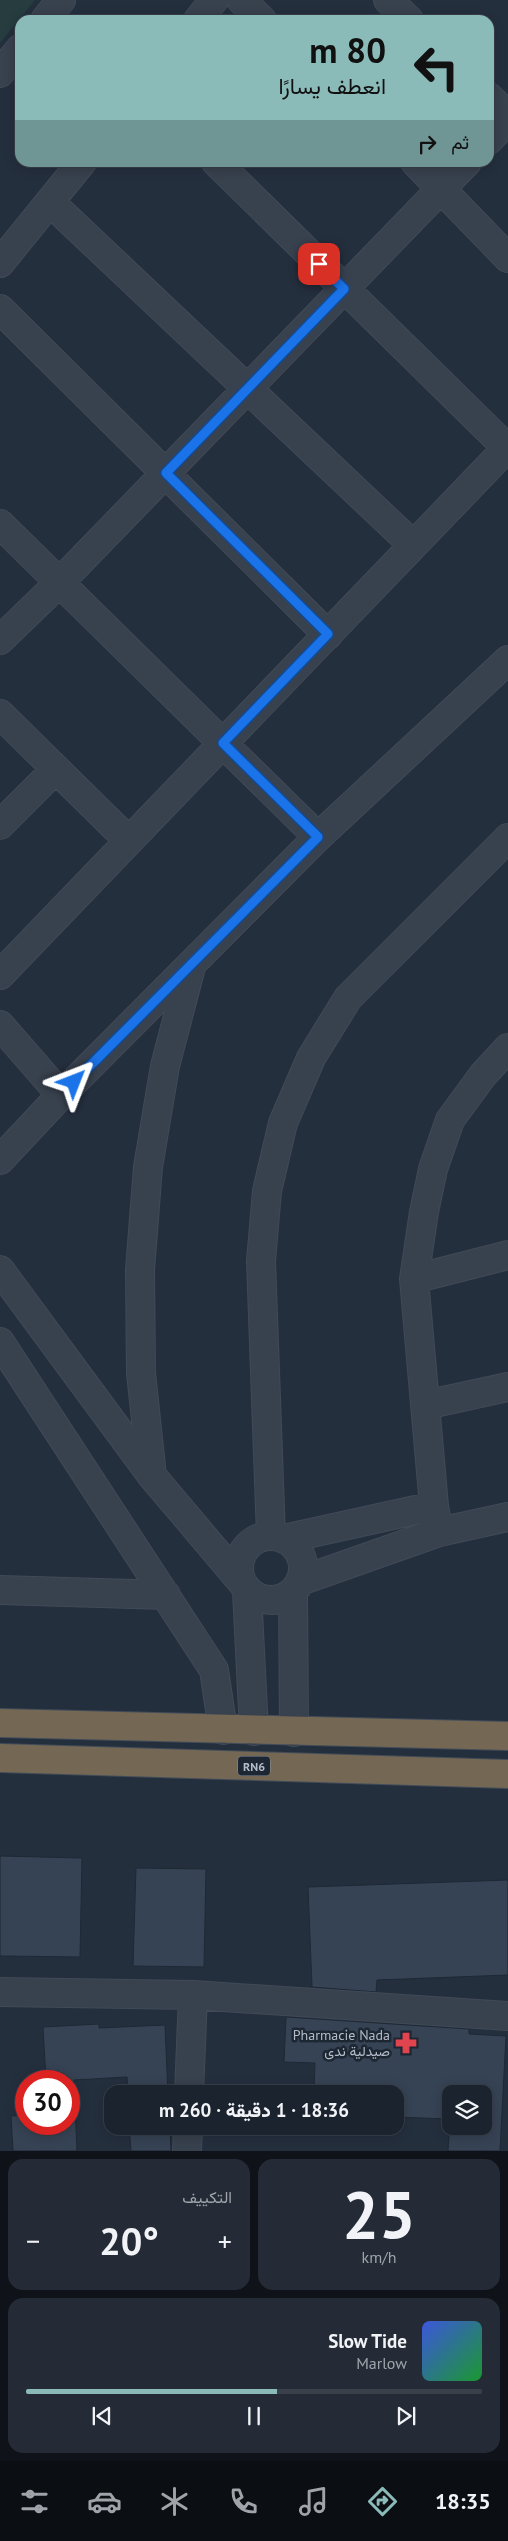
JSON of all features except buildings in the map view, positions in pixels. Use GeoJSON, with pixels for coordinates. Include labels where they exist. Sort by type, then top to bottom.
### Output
{"type":"FeatureCollection","features":[{"type":"Feature","properties":{"kind":"highway"},"geometry":{"type":"LineString","coordinates":[[0,1723],[508,1736]]}},
{"type":"Feature","properties":{"kind":"highway","name":"RN6"},"geometry":{"type":"LineString","coordinates":[[0,1758],[508,1774]]}},
{"type":"Feature","properties":{"kind":"street"},"geometry":{"type":"LineString","coordinates":[[202,15],[214,0]]}},
{"type":"Feature","properties":{"kind":"street"},"geometry":{"type":"LineString","coordinates":[[241,0],[257,15]]}},
{"type":"Feature","properties":{"kind":"street"},"geometry":{"type":"LineString","coordinates":[[388,0],[404,15]]}},
{"type":"Feature","properties":{"kind":"street"},"geometry":{"type":"LineString","coordinates":[[0,74],[15,56]]}},
{"type":"Feature","properties":{"kind":"street"},"geometry":{"type":"LineString","coordinates":[[494,102],[508,116]]}},
{"type":"Feature","properties":{"kind":"street"},"geometry":{"type":"LineString","coordinates":[[494,135],[508,120]]}},
{"type":"Feature","properties":{"kind":"street"},"geometry":{"type":"LineString","coordinates":[[0,263],[78,167]]}},
{"type":"Feature","properties":{"kind":"street"},"geometry":{"type":"LineString","coordinates":[[0,975],[507,448],[221,167]]}},
{"type":"Feature","properties":{"kind":"street"},"geometry":{"type":"LineString","coordinates":[[419,167],[442,188],[508,258]]}},
{"type":"Feature","properties":{"kind":"street"},"geometry":{"type":"LineString","coordinates":[[0,640],[60,582],[462,167]]}},
{"type":"Feature","properties":{"kind":"street"},"geometry":{"type":"LineString","coordinates":[[50,202],[413,545]]}},
{"type":"Feature","properties":{"kind":"street"},"geometry":{"type":"LineString","coordinates":[[0,309],[328,634]]}},
{"type":"Feature","properties":{"kind":"street"},"geometry":{"type":"LineString","coordinates":[[0,524],[318,837]]}},
{"type":"Feature","properties":{"kind":"street"},"geometry":{"type":"LineString","coordinates":[[0,1160],[318,837],[508,660]]}},
{"type":"Feature","properties":{"kind":"street"},"geometry":{"type":"LineString","coordinates":[[0,714],[130,841]]}},
{"type":"Feature","properties":{"kind":"street"},"geometry":{"type":"LineString","coordinates":[[0,825],[56,769]]}},
{"type":"Feature","properties":{"kind":"street"},"geometry":{"type":"LineString","coordinates":[[277,1537],[261,1260],[267,1191],[283,1122],[311,1058],[348,998],[508,838]]}},
{"type":"Feature","properties":{"kind":"street"},"geometry":{"type":"LineString","coordinates":[[152,1476],[141,1354],[140,1270],[147,1177],[165,1066],[192,966]]}},
{"type":"Feature","properties":{"kind":"street"},"geometry":{"type":"LineString","coordinates":[[0,1025],[61,1096]]}},
{"type":"Feature","properties":{"kind":"street"},"geometry":{"type":"LineString","coordinates":[[437,1519],[414,1279],[433,1169],[450,1120],[483,1075],[508,1048]]}},
{"type":"Feature","properties":{"kind":"street"},"geometry":{"type":"LineString","coordinates":[[414,1279],[508,1255]]}},
{"type":"Feature","properties":{"kind":"street"},"geometry":{"type":"LineString","coordinates":[[0,1270],[152,1476],[244,1585],[258,1598],[270,1600],[282,1598],[297,1586],[437,1519]]}},
{"type":"Feature","properties":{"kind":"street"},"geometry":{"type":"LineString","coordinates":[[0,1342],[214,1670],[223,1730]]}},
{"type":"Feature","properties":{"kind":"street"},"geometry":{"type":"LineString","coordinates":[[425,1405],[508,1387]]}},
{"type":"Feature","properties":{"kind":"street"},"geometry":{"type":"LineString","coordinates":[[254,1731],[244,1585],[238,1568],[241,1555],[248,1545],[259,1538],[437,1519],[508,1517]]}},
{"type":"Feature","properties":{"kind":"street"},"geometry":{"type":"LineString","coordinates":[[277,1537],[294,1546],[301,1556],[303,1569],[297,1586],[294,1732]]}},
{"type":"Feature","properties":{"kind":"street"},"geometry":{"type":"LineString","coordinates":[[0,1590],[166,1595]]}},
{"type":"Feature","properties":{"kind":"street"},"geometry":{"type":"LineString","coordinates":[[5,1998],[193,1995],[508,2016]]}},
{"type":"Feature","properties":{"kind":"street"},"geometry":{"type":"LineString","coordinates":[[189,2085],[193,1995]]}},
{"type":"Feature","properties":{"kind":"street"},"geometry":{"type":"LineString","coordinates":[[187,2151],[188,2135]]}},
{"type":"Feature","properties":{"kind":"green space"},"geometry":{"type":"Polygon","coordinates":[[[0,0],[35,0],[23,15],[15,15],[15,25],[0,43],[0,0]]]}},
{"type":"Feature","properties":{"kind":"place","name":"Pharmacie Nada صيدلية ندى"},"geometry":{"type":"Point","coordinates":[406,2043]}},
{"type":"Feature","properties":{"kind":"route"},"geometry":{"type":"LineString","coordinates":[[74,1082],[192,966],[318,837],[223,743],[328,634],[166,473],[344,289],[319,264]]}}]}
